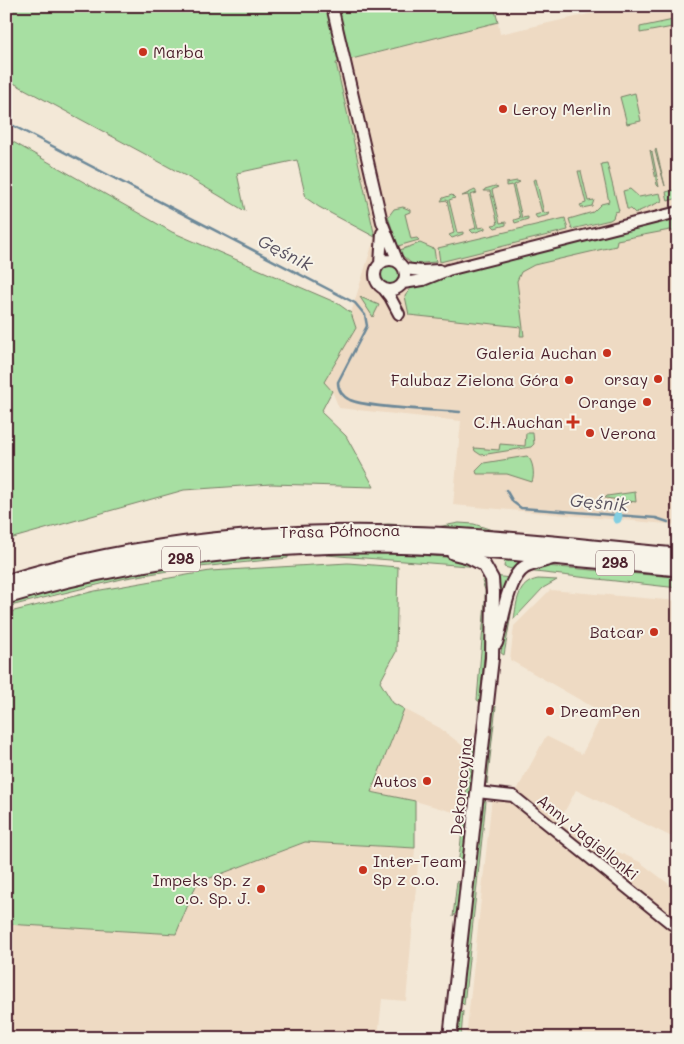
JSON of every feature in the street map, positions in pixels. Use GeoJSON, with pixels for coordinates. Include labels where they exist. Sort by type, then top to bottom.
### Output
{"type":"FeatureCollection","features":[{"type":"Feature","properties":{"kind":"main road","name":"Trasa Północna"},"geometry":{"type":"LineString","coordinates":[[6,582],[144,550],[297,534],[430,535],[678,556]]}},
{"type":"Feature","properties":{"kind":"main road","name":"Trasa Północna"},"geometry":{"type":"LineString","coordinates":[[6,596],[147,563],[239,551],[358,545],[436,548],[678,568]]}},
{"type":"Feature","properties":{"kind":"street"},"geometry":{"type":"LineString","coordinates":[[332,6],[382,222],[401,266],[402,285],[399,314],[390,297],[375,277],[380,264],[382,222]]}},
{"type":"Feature","properties":{"kind":"street"},"geometry":{"type":"LineString","coordinates":[[383,288],[392,290],[448,270],[678,212]]}},
{"type":"Feature","properties":{"kind":"street"},"geometry":{"type":"LineString","coordinates":[[380,264],[388,260],[422,272],[448,270]]}},
{"type":"Feature","properties":{"kind":"street","name":"Dekoracyjna"},"geometry":{"type":"LineString","coordinates":[[436,548],[469,556],[484,565],[490,573],[493,592],[492,658],[450,1038]]}},
{"type":"Feature","properties":{"kind":"street","name":"Dekoracyjna"},"geometry":{"type":"LineString","coordinates":[[492,658],[508,594],[517,574],[525,567],[552,558]]}},
{"type":"Feature","properties":{"kind":"street","name":"Anny Jagiellonki"},"geometry":{"type":"LineString","coordinates":[[477,792],[513,796],[672,924]]}},
{"type":"Feature","properties":{"kind":"shaded area"},"geometry":{"type":"Polygon","coordinates":[[[624,6],[678,6],[678,525],[453,505],[461,421],[339,408],[332,391],[324,382],[356,328],[351,313],[375,236],[336,63],[498,22],[500,34],[624,6]]]}},
{"type":"Feature","properties":{"kind":"shaded area"},"geometry":{"type":"Polygon","coordinates":[[[550,590],[678,601],[678,840],[576,790],[558,824],[640,862],[678,891],[678,1038],[466,1038],[493,788],[517,790],[546,736],[582,754],[603,713],[510,660],[514,626],[550,590]]]}},
{"type":"Feature","properties":{"kind":"shaded area"},"geometry":{"type":"Polygon","coordinates":[[[404,709],[440,728],[463,746],[470,786],[467,816],[415,801],[371,792],[404,709]]]}},
{"type":"Feature","properties":{"kind":"shaded area"},"geometry":{"type":"Polygon","coordinates":[[[305,842],[415,848],[414,863],[418,864],[406,1001],[382,999],[378,1038],[6,1038],[6,924],[176,934],[197,883],[305,842]]]}},
{"type":"Feature","properties":{"kind":"green space"},"geometry":{"type":"Polygon","coordinates":[[[6,6],[494,6],[498,22],[336,63],[375,237],[306,198],[297,160],[237,173],[245,211],[193,180],[6,79],[6,6]]]}},
{"type":"Feature","properties":{"kind":"green space"},"geometry":{"type":"Polygon","coordinates":[[[678,19],[678,26],[640,33],[640,27],[678,19]]]}},
{"type":"Feature","properties":{"kind":"green space"},"geometry":{"type":"Polygon","coordinates":[[[635,93],[641,121],[627,124],[620,97],[635,93]]]}},
{"type":"Feature","properties":{"kind":"green space"},"geometry":{"type":"Polygon","coordinates":[[[6,138],[172,232],[337,303],[351,313],[356,328],[324,382],[332,391],[321,412],[346,436],[374,487],[271,484],[184,490],[6,540],[6,138]]]}},
{"type":"Feature","properties":{"kind":"green space"},"geometry":{"type":"Polygon","coordinates":[[[656,149],[665,186],[655,151],[656,149]]]}},
{"type":"Feature","properties":{"kind":"green space"},"geometry":{"type":"Polygon","coordinates":[[[650,150],[652,152],[659,187],[657,185],[650,150]]]}},
{"type":"Feature","properties":{"kind":"green space"},"geometry":{"type":"Polygon","coordinates":[[[607,163],[619,211],[615,212],[610,220],[572,229],[569,219],[593,212],[601,204],[609,202],[601,164],[607,163]]]}},
{"type":"Feature","properties":{"kind":"green space"},"geometry":{"type":"Polygon","coordinates":[[[578,171],[581,171],[588,201],[594,200],[592,206],[582,208],[580,205],[586,203],[578,171]]]}},
{"type":"Feature","properties":{"kind":"green space"},"geometry":{"type":"Polygon","coordinates":[[[536,179],[544,213],[550,212],[549,215],[537,218],[535,215],[542,213],[533,180],[536,179]]]}},
{"type":"Feature","properties":{"kind":"green space"},"geometry":{"type":"Polygon","coordinates":[[[520,182],[514,185],[522,218],[528,217],[528,219],[515,223],[514,220],[520,218],[512,185],[506,186],[506,183],[520,182]]]}},
{"type":"Feature","properties":{"kind":"green space"},"geometry":{"type":"Polygon","coordinates":[[[495,186],[498,187],[492,190],[500,223],[506,222],[506,225],[495,228],[492,225],[498,224],[490,191],[484,191],[495,186]]]}},
{"type":"Feature","properties":{"kind":"green space"},"geometry":{"type":"Polygon","coordinates":[[[630,189],[639,197],[660,193],[662,201],[635,213],[631,209],[627,209],[623,191],[630,189]]]}},
{"type":"Feature","properties":{"kind":"green space"},"geometry":{"type":"Polygon","coordinates":[[[678,189],[678,198],[668,201],[666,192],[678,189]]]}},
{"type":"Feature","properties":{"kind":"green space"},"geometry":{"type":"Polygon","coordinates":[[[475,190],[477,193],[470,195],[478,228],[485,227],[485,229],[473,233],[470,230],[476,228],[468,195],[462,196],[475,190]]]}},
{"type":"Feature","properties":{"kind":"green space"},"geometry":{"type":"Polygon","coordinates":[[[452,195],[455,198],[449,200],[457,233],[463,232],[463,234],[452,238],[449,235],[454,233],[447,200],[441,201],[443,198],[452,195]]]}},
{"type":"Feature","properties":{"kind":"green space"},"geometry":{"type":"Polygon","coordinates":[[[403,207],[410,210],[410,212],[405,214],[411,239],[417,238],[419,240],[398,246],[388,217],[394,209],[403,207]]]}},
{"type":"Feature","properties":{"kind":"green space"},"geometry":{"type":"Polygon","coordinates":[[[678,217],[678,234],[670,230],[617,240],[616,246],[534,265],[521,272],[517,281],[524,336],[520,336],[521,327],[409,315],[405,296],[411,288],[426,286],[426,283],[471,269],[678,217]]]}},
{"type":"Feature","properties":{"kind":"green space"},"geometry":{"type":"Polygon","coordinates":[[[565,218],[568,230],[440,262],[438,248],[565,218]]]}},
{"type":"Feature","properties":{"kind":"green space"},"geometry":{"type":"Polygon","coordinates":[[[420,243],[434,249],[436,262],[412,264],[397,251],[420,243]]]}},
{"type":"Feature","properties":{"kind":"green space"},"geometry":{"type":"Polygon","coordinates":[[[390,266],[396,269],[399,275],[396,281],[390,284],[384,281],[381,275],[384,269],[390,266]]]}},
{"type":"Feature","properties":{"kind":"green space"},"geometry":{"type":"Polygon","coordinates":[[[360,297],[379,305],[373,317],[360,297]]]}},
{"type":"Feature","properties":{"kind":"green space"},"geometry":{"type":"Polygon","coordinates":[[[526,433],[533,433],[534,444],[531,447],[481,455],[474,448],[499,450],[500,444],[525,446],[526,433]]]}},
{"type":"Feature","properties":{"kind":"green space"},"geometry":{"type":"Polygon","coordinates":[[[527,456],[533,468],[532,482],[507,474],[477,474],[476,471],[484,463],[527,456]]]}},
{"type":"Feature","properties":{"kind":"green space"},"geometry":{"type":"Polygon","coordinates":[[[635,492],[636,502],[605,498],[607,496],[635,492]]]}},
{"type":"Feature","properties":{"kind":"green space"},"geometry":{"type":"Polygon","coordinates":[[[459,523],[474,524],[498,532],[334,527],[388,524],[437,527],[459,523]]]}},
{"type":"Feature","properties":{"kind":"green space"},"geometry":{"type":"Polygon","coordinates":[[[348,550],[458,558],[481,567],[326,555],[348,550]]]}},
{"type":"Feature","properties":{"kind":"green space"},"geometry":{"type":"Polygon","coordinates":[[[272,555],[288,556],[288,558],[180,569],[126,578],[6,607],[6,600],[159,566],[272,555]]]}},
{"type":"Feature","properties":{"kind":"green space"},"geometry":{"type":"Polygon","coordinates":[[[505,559],[528,561],[516,570],[504,567],[505,559]]]}},
{"type":"Feature","properties":{"kind":"green space"},"geometry":{"type":"Polygon","coordinates":[[[348,563],[398,567],[396,652],[380,682],[393,703],[404,709],[371,792],[415,801],[415,848],[305,842],[197,883],[176,934],[6,924],[6,613],[95,591],[210,571],[348,563]]]}},
{"type":"Feature","properties":{"kind":"green space"},"geometry":{"type":"Polygon","coordinates":[[[546,566],[675,577],[678,578],[678,588],[526,571],[546,566]]]}},
{"type":"Feature","properties":{"kind":"green space"},"geometry":{"type":"Polygon","coordinates":[[[494,576],[510,578],[500,618],[494,576]]]}},
{"type":"Feature","properties":{"kind":"green space"},"geometry":{"type":"Polygon","coordinates":[[[484,577],[490,588],[480,702],[477,700],[485,602],[485,590],[482,581],[484,577]]]}},
{"type":"Feature","properties":{"kind":"green space"},"geometry":{"type":"Polygon","coordinates":[[[538,579],[557,580],[543,588],[514,619],[517,600],[522,589],[531,581],[538,579]]]}},
{"type":"Feature","properties":{"kind":"green space"},"geometry":{"type":"Polygon","coordinates":[[[520,580],[514,597],[504,655],[501,653],[511,595],[520,580]]]}},
{"type":"Feature","properties":{"kind":"green space"},"geometry":{"type":"Polygon","coordinates":[[[496,706],[487,784],[485,778],[492,710],[496,706]]]}},
{"type":"Feature","properties":{"kind":"green space"},"geometry":{"type":"Polygon","coordinates":[[[472,747],[475,748],[469,803],[465,804],[472,747]]]}},
{"type":"Feature","properties":{"kind":"green space"},"geometry":{"type":"Polygon","coordinates":[[[485,800],[464,1005],[461,1002],[481,808],[485,800]]]}},
{"type":"Feature","properties":{"kind":"green space"},"geometry":{"type":"Polygon","coordinates":[[[464,814],[468,817],[463,859],[458,866],[464,814]]]}},
{"type":"Feature","properties":{"kind":"green space"},"geometry":{"type":"Polygon","coordinates":[[[457,881],[460,899],[453,917],[457,881]]]}},
{"type":"Feature","properties":{"kind":"green space"},"geometry":{"type":"Polygon","coordinates":[[[463,1011],[461,1038],[457,1038],[459,1015],[463,1011]]]}},
{"type":"Feature","properties":{"kind":"waterway","name":"Gęśnik"},"geometry":{"type":"LineString","coordinates":[[6,122],[355,303],[365,315],[367,326],[338,382],[340,391],[350,400],[387,407],[460,412]]}},
{"type":"Feature","properties":{"kind":"waterway","name":"Gęśnik"},"geometry":{"type":"LineString","coordinates":[[506,490],[513,502],[521,508],[656,518],[668,522]]}},
{"type":"Feature","properties":{"kind":"place","name":"Marba"},"geometry":{"type":"Point","coordinates":[143,52]}},
{"type":"Feature","properties":{"kind":"place","name":"Leroy Merlin"},"geometry":{"type":"Point","coordinates":[503,109]}},
{"type":"Feature","properties":{"kind":"place","name":"Galeria Auchan"},"geometry":{"type":"Point","coordinates":[607,353]}},
{"type":"Feature","properties":{"kind":"place","name":"orsay"},"geometry":{"type":"Point","coordinates":[658,379]}},
{"type":"Feature","properties":{"kind":"place","name":"Falubaz Zielona Góra"},"geometry":{"type":"Point","coordinates":[569,380]}},
{"type":"Feature","properties":{"kind":"place","name":"Orange"},"geometry":{"type":"Point","coordinates":[647,402]}},
{"type":"Feature","properties":{"kind":"place","name":"C.H.Auchan"},"geometry":{"type":"Point","coordinates":[573,422]}},
{"type":"Feature","properties":{"kind":"place","name":"Verona"},"geometry":{"type":"Point","coordinates":[590,433]}},
{"type":"Feature","properties":{"kind":"place","name":"Batcar"},"geometry":{"type":"Point","coordinates":[654,632]}},
{"type":"Feature","properties":{"kind":"place","name":"DreamPen"},"geometry":{"type":"Point","coordinates":[550,711]}},
{"type":"Feature","properties":{"kind":"place","name":"Autos"},"geometry":{"type":"Point","coordinates":[427,781]}},
{"type":"Feature","properties":{"kind":"place","name":"Inter-Team Sp z o.o."},"geometry":{"type":"Point","coordinates":[363,870]}},
{"type":"Feature","properties":{"kind":"place","name":"Impeks Sp. z o.o. Sp. J."},"geometry":{"type":"Point","coordinates":[261,889]}}]}
